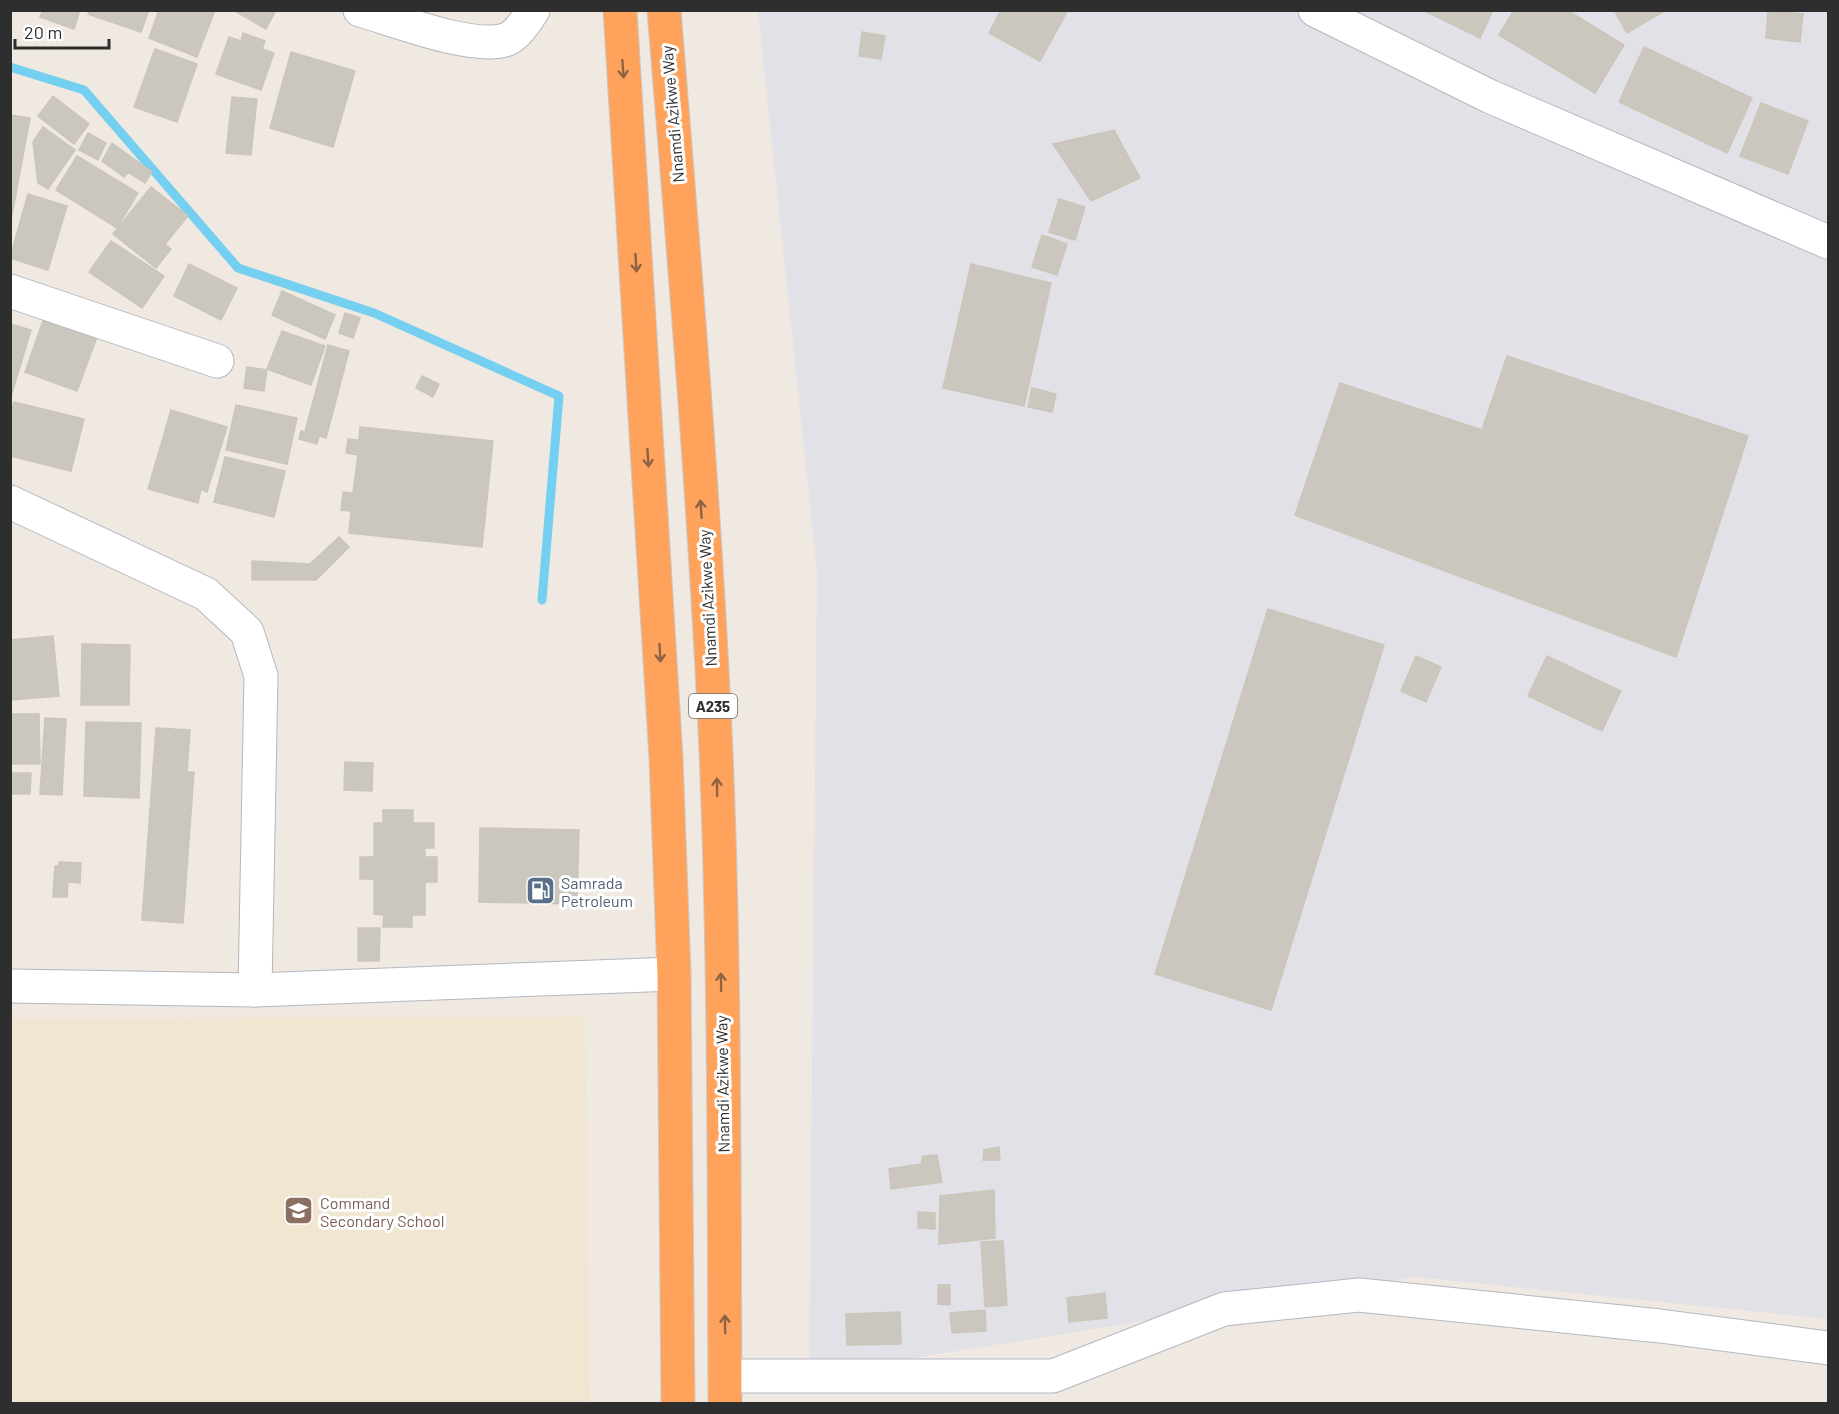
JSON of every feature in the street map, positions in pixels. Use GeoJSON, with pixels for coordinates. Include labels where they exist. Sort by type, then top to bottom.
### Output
{"type":"FeatureCollection","features":[{"type":"Feature","properties":{"kind":"highway"},"geometry":{"type":"LineString","coordinates":[[620,10],[666,758],[674,974],[678,1404]]}},
{"type":"Feature","properties":{"kind":"highway","name":"Nnamdi Azikwe Way"},"geometry":{"type":"LineString","coordinates":[[664,10],[703,532],[716,753],[722,976],[725,1390]]}},
{"type":"Feature","properties":{"kind":"street"},"geometry":{"type":"LineString","coordinates":[[360,10],[477,43],[507,40],[527,20],[533,10]]}},
{"type":"Feature","properties":{"kind":"street"},"geometry":{"type":"LineString","coordinates":[[1315,10],[1491,97],[1828,242]]}},
{"type":"Feature","properties":{"kind":"street"},"geometry":{"type":"LineString","coordinates":[[10,291],[217,361]]}},
{"type":"Feature","properties":{"kind":"street"},"geometry":{"type":"LineString","coordinates":[[10,502],[206,594],[246,632],[261,676],[255,990]]}},
{"type":"Feature","properties":{"kind":"street"},"geometry":{"type":"LineString","coordinates":[[10,986],[255,990],[674,974]]}},
{"type":"Feature","properties":{"kind":"street"},"geometry":{"type":"LineString","coordinates":[[725,1390],[1053,1376],[1224,1310],[1359,1295],[1660,1326],[1828,1348]]}},
{"type":"Feature","properties":{"kind":"shaded area"},"geometry":{"type":"Polygon","coordinates":[[[758,11],[1828,11],[1828,1319],[1417,1277],[809,1375],[817,571],[758,11]]]}},
{"type":"Feature","properties":{"kind":"shaded area","name":"Command Secondary School"},"geometry":{"type":"Polygon","coordinates":[[[585,1017],[590,1403],[11,1403],[11,1018],[585,1017]]]}},
{"type":"Feature","properties":{"kind":"building"},"geometry":{"type":"Polygon","coordinates":[[[43,10],[80,10],[74,29],[40,17],[43,10]]]}},
{"type":"Feature","properties":{"kind":"building"},"geometry":{"type":"Polygon","coordinates":[[[89,10],[149,10],[141,32],[88,14],[89,10]]]}},
{"type":"Feature","properties":{"kind":"building"},"geometry":{"type":"Polygon","coordinates":[[[159,10],[215,10],[197,57],[149,38],[159,10]]]}},
{"type":"Feature","properties":{"kind":"building"},"geometry":{"type":"Polygon","coordinates":[[[233,10],[276,10],[266,29],[233,10]]]}},
{"type":"Feature","properties":{"kind":"building"},"geometry":{"type":"Polygon","coordinates":[[[1001,10],[1068,10],[1040,61],[989,33],[1001,10]]]}},
{"type":"Feature","properties":{"kind":"building"},"geometry":{"type":"Polygon","coordinates":[[[1423,10],[1493,10],[1480,38],[1423,10]]]}},
{"type":"Feature","properties":{"kind":"building"},"geometry":{"type":"Polygon","coordinates":[[[1514,10],[1567,10],[1624,45],[1595,93],[1499,35],[1514,10]]]}},
{"type":"Feature","properties":{"kind":"building"},"geometry":{"type":"Polygon","coordinates":[[[1614,10],[1666,10],[1627,33],[1614,10]]]}},
{"type":"Feature","properties":{"kind":"building"},"geometry":{"type":"Polygon","coordinates":[[[1768,11],[1803,14],[1800,42],[1766,38],[1768,11]]]}},
{"type":"Feature","properties":{"kind":"building"},"geometry":{"type":"Polygon","coordinates":[[[862,32],[885,36],[881,59],[859,56],[862,32]]]}},
{"type":"Feature","properties":{"kind":"building"},"geometry":{"type":"Polygon","coordinates":[[[243,33],[265,41],[262,49],[274,53],[261,90],[216,74],[229,37],[241,41],[243,33]]]}},
{"type":"Feature","properties":{"kind":"building"},"geometry":{"type":"Polygon","coordinates":[[[1644,47],[1752,98],[1727,153],[1619,102],[1644,47]]]}},
{"type":"Feature","properties":{"kind":"building"},"geometry":{"type":"Polygon","coordinates":[[[155,49],[197,64],[177,122],[134,107],[155,49]]]}},
{"type":"Feature","properties":{"kind":"building"},"geometry":{"type":"Polygon","coordinates":[[[291,52],[355,71],[333,147],[270,128],[291,52]]]}},
{"type":"Feature","properties":{"kind":"building"},"geometry":{"type":"Polygon","coordinates":[[[53,96],[89,124],[74,144],[38,116],[53,96]]]}},
{"type":"Feature","properties":{"kind":"building"},"geometry":{"type":"Polygon","coordinates":[[[232,97],[257,99],[251,155],[226,153],[232,97]]]}},
{"type":"Feature","properties":{"kind":"building"},"geometry":{"type":"Polygon","coordinates":[[[1761,103],[1808,121],[1788,174],[1740,156],[1761,103]]]}},
{"type":"Feature","properties":{"kind":"building"},"geometry":{"type":"Polygon","coordinates":[[[10,115],[30,118],[10,226],[10,115]]]}},
{"type":"Feature","properties":{"kind":"building"},"geometry":{"type":"Polygon","coordinates":[[[43,127],[75,150],[48,189],[38,183],[33,142],[43,127]]]}},
{"type":"Feature","properties":{"kind":"building"},"geometry":{"type":"Polygon","coordinates":[[[1114,130],[1140,178],[1091,201],[1053,144],[1114,130]]]}},
{"type":"Feature","properties":{"kind":"building"},"geometry":{"type":"Polygon","coordinates":[[[88,133],[106,143],[98,160],[79,150],[88,133]]]}},
{"type":"Feature","properties":{"kind":"building"},"geometry":{"type":"Polygon","coordinates":[[[112,143],[152,172],[145,183],[128,172],[124,177],[102,161],[112,143]]]}},
{"type":"Feature","properties":{"kind":"building"},"geometry":{"type":"Polygon","coordinates":[[[77,156],[138,193],[117,228],[56,190],[77,156]]]}},
{"type":"Feature","properties":{"kind":"building"},"geometry":{"type":"Polygon","coordinates":[[[151,187],[188,216],[165,244],[171,249],[156,268],[113,234],[151,187]]]}},
{"type":"Feature","properties":{"kind":"building"},"geometry":{"type":"Polygon","coordinates":[[[28,194],[67,206],[48,270],[10,258],[28,194]]]}},
{"type":"Feature","properties":{"kind":"building"},"geometry":{"type":"Polygon","coordinates":[[[1059,199],[1085,207],[1075,240],[1049,232],[1059,199]]]}},
{"type":"Feature","properties":{"kind":"building"},"geometry":{"type":"Polygon","coordinates":[[[1042,235],[1067,244],[1057,275],[1032,267],[1042,235]]]}},
{"type":"Feature","properties":{"kind":"building"},"geometry":{"type":"Polygon","coordinates":[[[111,241],[164,276],[142,308],[89,272],[111,241]]]}},
{"type":"Feature","properties":{"kind":"building"},"geometry":{"type":"Polygon","coordinates":[[[189,264],[237,288],[221,320],[174,296],[189,264]]]}},
{"type":"Feature","properties":{"kind":"building"},"geometry":{"type":"Polygon","coordinates":[[[971,264],[1051,283],[1024,406],[943,388],[971,264]]]}},
{"type":"Feature","properties":{"kind":"building"},"geometry":{"type":"Polygon","coordinates":[[[282,291],[335,315],[325,339],[272,315],[282,291]]]}},
{"type":"Feature","properties":{"kind":"building"},"geometry":{"type":"Polygon","coordinates":[[[345,313],[360,318],[353,338],[339,333],[345,313]]]}},
{"type":"Feature","properties":{"kind":"building"},"geometry":{"type":"Polygon","coordinates":[[[44,318],[97,337],[77,391],[25,372],[44,318]]]}},
{"type":"Feature","properties":{"kind":"building"},"geometry":{"type":"Polygon","coordinates":[[[10,324],[31,330],[10,400],[10,324]]]}},
{"type":"Feature","properties":{"kind":"building"},"geometry":{"type":"Polygon","coordinates":[[[282,331],[325,346],[311,385],[267,369],[282,331]]]}},
{"type":"Feature","properties":{"kind":"building"},"geometry":{"type":"Polygon","coordinates":[[[328,345],[349,351],[326,438],[319,436],[317,444],[299,439],[301,431],[305,432],[328,345]]]}},
{"type":"Feature","properties":{"kind":"building"},"geometry":{"type":"Polygon","coordinates":[[[1507,356],[1748,436],[1676,657],[1295,515],[1340,383],[1482,430],[1507,356]]]}},
{"type":"Feature","properties":{"kind":"building"},"geometry":{"type":"Polygon","coordinates":[[[247,367],[267,370],[264,391],[244,388],[247,367]]]}},
{"type":"Feature","properties":{"kind":"building"},"geometry":{"type":"Polygon","coordinates":[[[422,376],[439,384],[433,397],[416,388],[422,376]]]}},
{"type":"Feature","properties":{"kind":"building"},"geometry":{"type":"Polygon","coordinates":[[[1032,388],[1056,394],[1052,412],[1028,407],[1032,388]]]}},
{"type":"Feature","properties":{"kind":"building"},"geometry":{"type":"Polygon","coordinates":[[[14,402],[84,419],[71,471],[10,456],[10,416],[14,402]]]}},
{"type":"Feature","properties":{"kind":"building"},"geometry":{"type":"Polygon","coordinates":[[[236,405],[297,418],[287,464],[226,450],[236,405]]]}},
{"type":"Feature","properties":{"kind":"building"},"geometry":{"type":"Polygon","coordinates":[[[171,410],[227,427],[207,492],[201,489],[198,503],[148,489],[171,410]]]}},
{"type":"Feature","properties":{"kind":"building"},"geometry":{"type":"Polygon","coordinates":[[[360,427],[493,441],[482,547],[349,533],[351,511],[341,510],[343,492],[353,493],[358,455],[346,453],[348,439],[359,440],[360,427]]]}},
{"type":"Feature","properties":{"kind":"building"},"geometry":{"type":"Polygon","coordinates":[[[225,457],[285,471],[274,517],[214,502],[225,457]]]}},
{"type":"Feature","properties":{"kind":"building"},"geometry":{"type":"Polygon","coordinates":[[[339,537],[349,547],[316,580],[252,580],[252,561],[310,564],[339,537]]]}},
{"type":"Feature","properties":{"kind":"building"},"geometry":{"type":"Polygon","coordinates":[[[1268,609],[1384,645],[1271,1010],[1155,974],[1268,609]]]}},
{"type":"Feature","properties":{"kind":"building"},"geometry":{"type":"Polygon","coordinates":[[[53,636],[59,696],[10,700],[10,640],[53,636]]]}},
{"type":"Feature","properties":{"kind":"building"},"geometry":{"type":"Polygon","coordinates":[[[82,644],[130,645],[129,705],[81,705],[82,644]]]}},
{"type":"Feature","properties":{"kind":"building"},"geometry":{"type":"Polygon","coordinates":[[[1416,656],[1441,667],[1426,702],[1401,691],[1416,656]]]}},
{"type":"Feature","properties":{"kind":"building"},"geometry":{"type":"Polygon","coordinates":[[[1547,656],[1621,691],[1602,731],[1528,696],[1547,656]]]}},
{"type":"Feature","properties":{"kind":"building"},"geometry":{"type":"Polygon","coordinates":[[[10,714],[39,714],[40,764],[10,764],[10,714]]]}},
{"type":"Feature","properties":{"kind":"building"},"geometry":{"type":"Polygon","coordinates":[[[45,718],[66,719],[62,795],[40,794],[45,718]]]}},
{"type":"Feature","properties":{"kind":"building"},"geometry":{"type":"Polygon","coordinates":[[[86,722],[141,723],[139,798],[84,796],[86,722]]]}},
{"type":"Feature","properties":{"kind":"building"},"geometry":{"type":"Polygon","coordinates":[[[156,728],[190,730],[187,772],[194,772],[183,923],[142,920],[156,728]]]}},
{"type":"Feature","properties":{"kind":"building"},"geometry":{"type":"Polygon","coordinates":[[[345,762],[373,763],[372,791],[344,790],[345,762]]]}},
{"type":"Feature","properties":{"kind":"building"},"geometry":{"type":"Polygon","coordinates":[[[10,773],[31,773],[30,794],[10,794],[10,773]]]}},
{"type":"Feature","properties":{"kind":"building"},"geometry":{"type":"Polygon","coordinates":[[[383,810],[413,810],[413,823],[434,823],[434,848],[425,848],[425,857],[437,857],[437,882],[425,882],[425,915],[412,915],[412,927],[383,927],[384,915],[374,914],[374,879],[360,879],[360,857],[374,857],[374,823],[383,823],[383,810]]]}},
{"type":"Feature","properties":{"kind":"building"},"geometry":{"type":"Polygon","coordinates":[[[480,828],[579,830],[577,904],[479,902],[480,828]]]}},
{"type":"Feature","properties":{"kind":"building"},"geometry":{"type":"Polygon","coordinates":[[[59,862],[81,863],[80,883],[68,882],[67,897],[53,897],[55,866],[59,866],[59,862]]]}},
{"type":"Feature","properties":{"kind":"building"},"geometry":{"type":"Polygon","coordinates":[[[358,928],[380,928],[379,961],[358,961],[358,928]]]}},
{"type":"Feature","properties":{"kind":"building"},"geometry":{"type":"Polygon","coordinates":[[[999,1147],[1000,1160],[983,1160],[984,1150],[999,1147]]]}},
{"type":"Feature","properties":{"kind":"building"},"geometry":{"type":"Polygon","coordinates":[[[937,1155],[942,1182],[891,1189],[889,1169],[921,1164],[923,1156],[937,1155]]]}},
{"type":"Feature","properties":{"kind":"building"},"geometry":{"type":"Polygon","coordinates":[[[994,1190],[995,1238],[939,1244],[940,1196],[994,1190]]]}},
{"type":"Feature","properties":{"kind":"building"},"geometry":{"type":"Polygon","coordinates":[[[918,1212],[935,1213],[935,1229],[918,1228],[918,1212]]]}},
{"type":"Feature","properties":{"kind":"building"},"geometry":{"type":"Polygon","coordinates":[[[1003,1241],[1007,1305],[985,1307],[981,1242],[1003,1241]]]}},
{"type":"Feature","properties":{"kind":"building"},"geometry":{"type":"Polygon","coordinates":[[[938,1285],[950,1285],[950,1305],[938,1304],[938,1285]]]}},
{"type":"Feature","properties":{"kind":"building"},"geometry":{"type":"Polygon","coordinates":[[[1105,1293],[1107,1318],[1069,1322],[1067,1298],[1105,1293]]]}},
{"type":"Feature","properties":{"kind":"building"},"geometry":{"type":"Polygon","coordinates":[[[985,1310],[986,1331],[952,1333],[950,1313],[985,1310]]]}},
{"type":"Feature","properties":{"kind":"building"},"geometry":{"type":"Polygon","coordinates":[[[900,1312],[901,1344],[847,1345],[846,1314],[900,1312]]]}},
{"type":"Feature","properties":{"kind":"waterway"},"geometry":{"type":"LineString","coordinates":[[10,67],[84,90],[238,268],[374,313],[559,396],[542,600]]}},
{"type":"Feature","properties":{"kind":"place","name":"Samrada Petroleum"},"geometry":{"type":"Point","coordinates":[540,891]}},
{"type":"Feature","properties":{"kind":"place","name":"Command Secondary School"},"geometry":{"type":"Point","coordinates":[299,1211]}}]}
